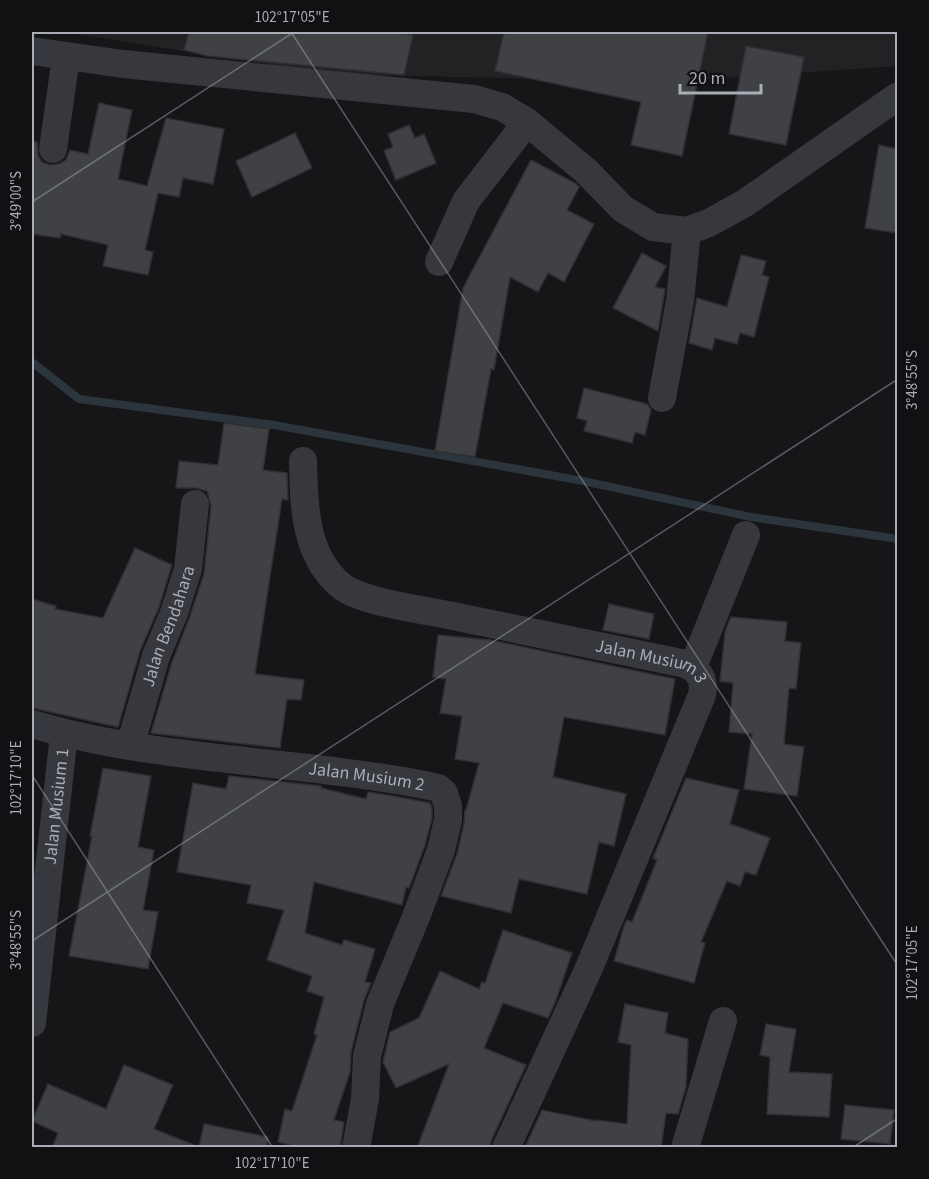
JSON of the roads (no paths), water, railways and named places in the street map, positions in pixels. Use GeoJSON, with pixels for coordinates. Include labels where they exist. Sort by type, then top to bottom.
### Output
{"type":"FeatureCollection","features":[{"type":"Feature","properties":{"kind":"street"},"geometry":{"type":"LineString","coordinates":[[32,51],[66,57],[474,99],[502,107],[527,122],[586,171],[623,209],[653,227],[687,231],[709,223],[745,203],[897,96]]}},
{"type":"Feature","properties":{"kind":"street"},"geometry":{"type":"LineString","coordinates":[[53,149],[66,57]]}},
{"type":"Feature","properties":{"kind":"street"},"geometry":{"type":"LineString","coordinates":[[439,262],[466,201],[527,122]]}},
{"type":"Feature","properties":{"kind":"street"},"geometry":{"type":"LineString","coordinates":[[662,398],[680,301],[687,231]]}},
{"type":"Feature","properties":{"kind":"street","name":"Jalan Musium 3"},"geometry":{"type":"LineString","coordinates":[[303,461],[304,510],[316,553],[337,583],[347,591],[405,606],[686,664],[693,667],[704,683],[702,695],[588,968],[506,1148]]}},
{"type":"Feature","properties":{"kind":"street","name":"Jalan Bendahara"},"geometry":{"type":"LineString","coordinates":[[129,746],[156,656],[174,613],[188,569],[195,504]]}},
{"type":"Feature","properties":{"kind":"street"},"geometry":{"type":"LineString","coordinates":[[693,667],[746,535]]}},
{"type":"Feature","properties":{"kind":"street","name":"Jalan Musium 2"},"geometry":{"type":"LineString","coordinates":[[32,724],[64,734],[129,746],[391,779],[438,788],[444,793],[448,806],[448,820],[441,849],[380,1005],[367,1056],[362,1129],[356,1148]]}},
{"type":"Feature","properties":{"kind":"street","name":"Jalan Musium 1"},"geometry":{"type":"LineString","coordinates":[[32,1023],[64,734]]}},
{"type":"Feature","properties":{"kind":"street"},"geometry":{"type":"LineString","coordinates":[[685,1148],[723,1021]]}},
{"type":"Feature","properties":{"kind":"waterway"},"geometry":{"type":"LineString","coordinates":[[32,362],[79,399],[274,425],[583,481],[751,517],[898,539]]}}]}
